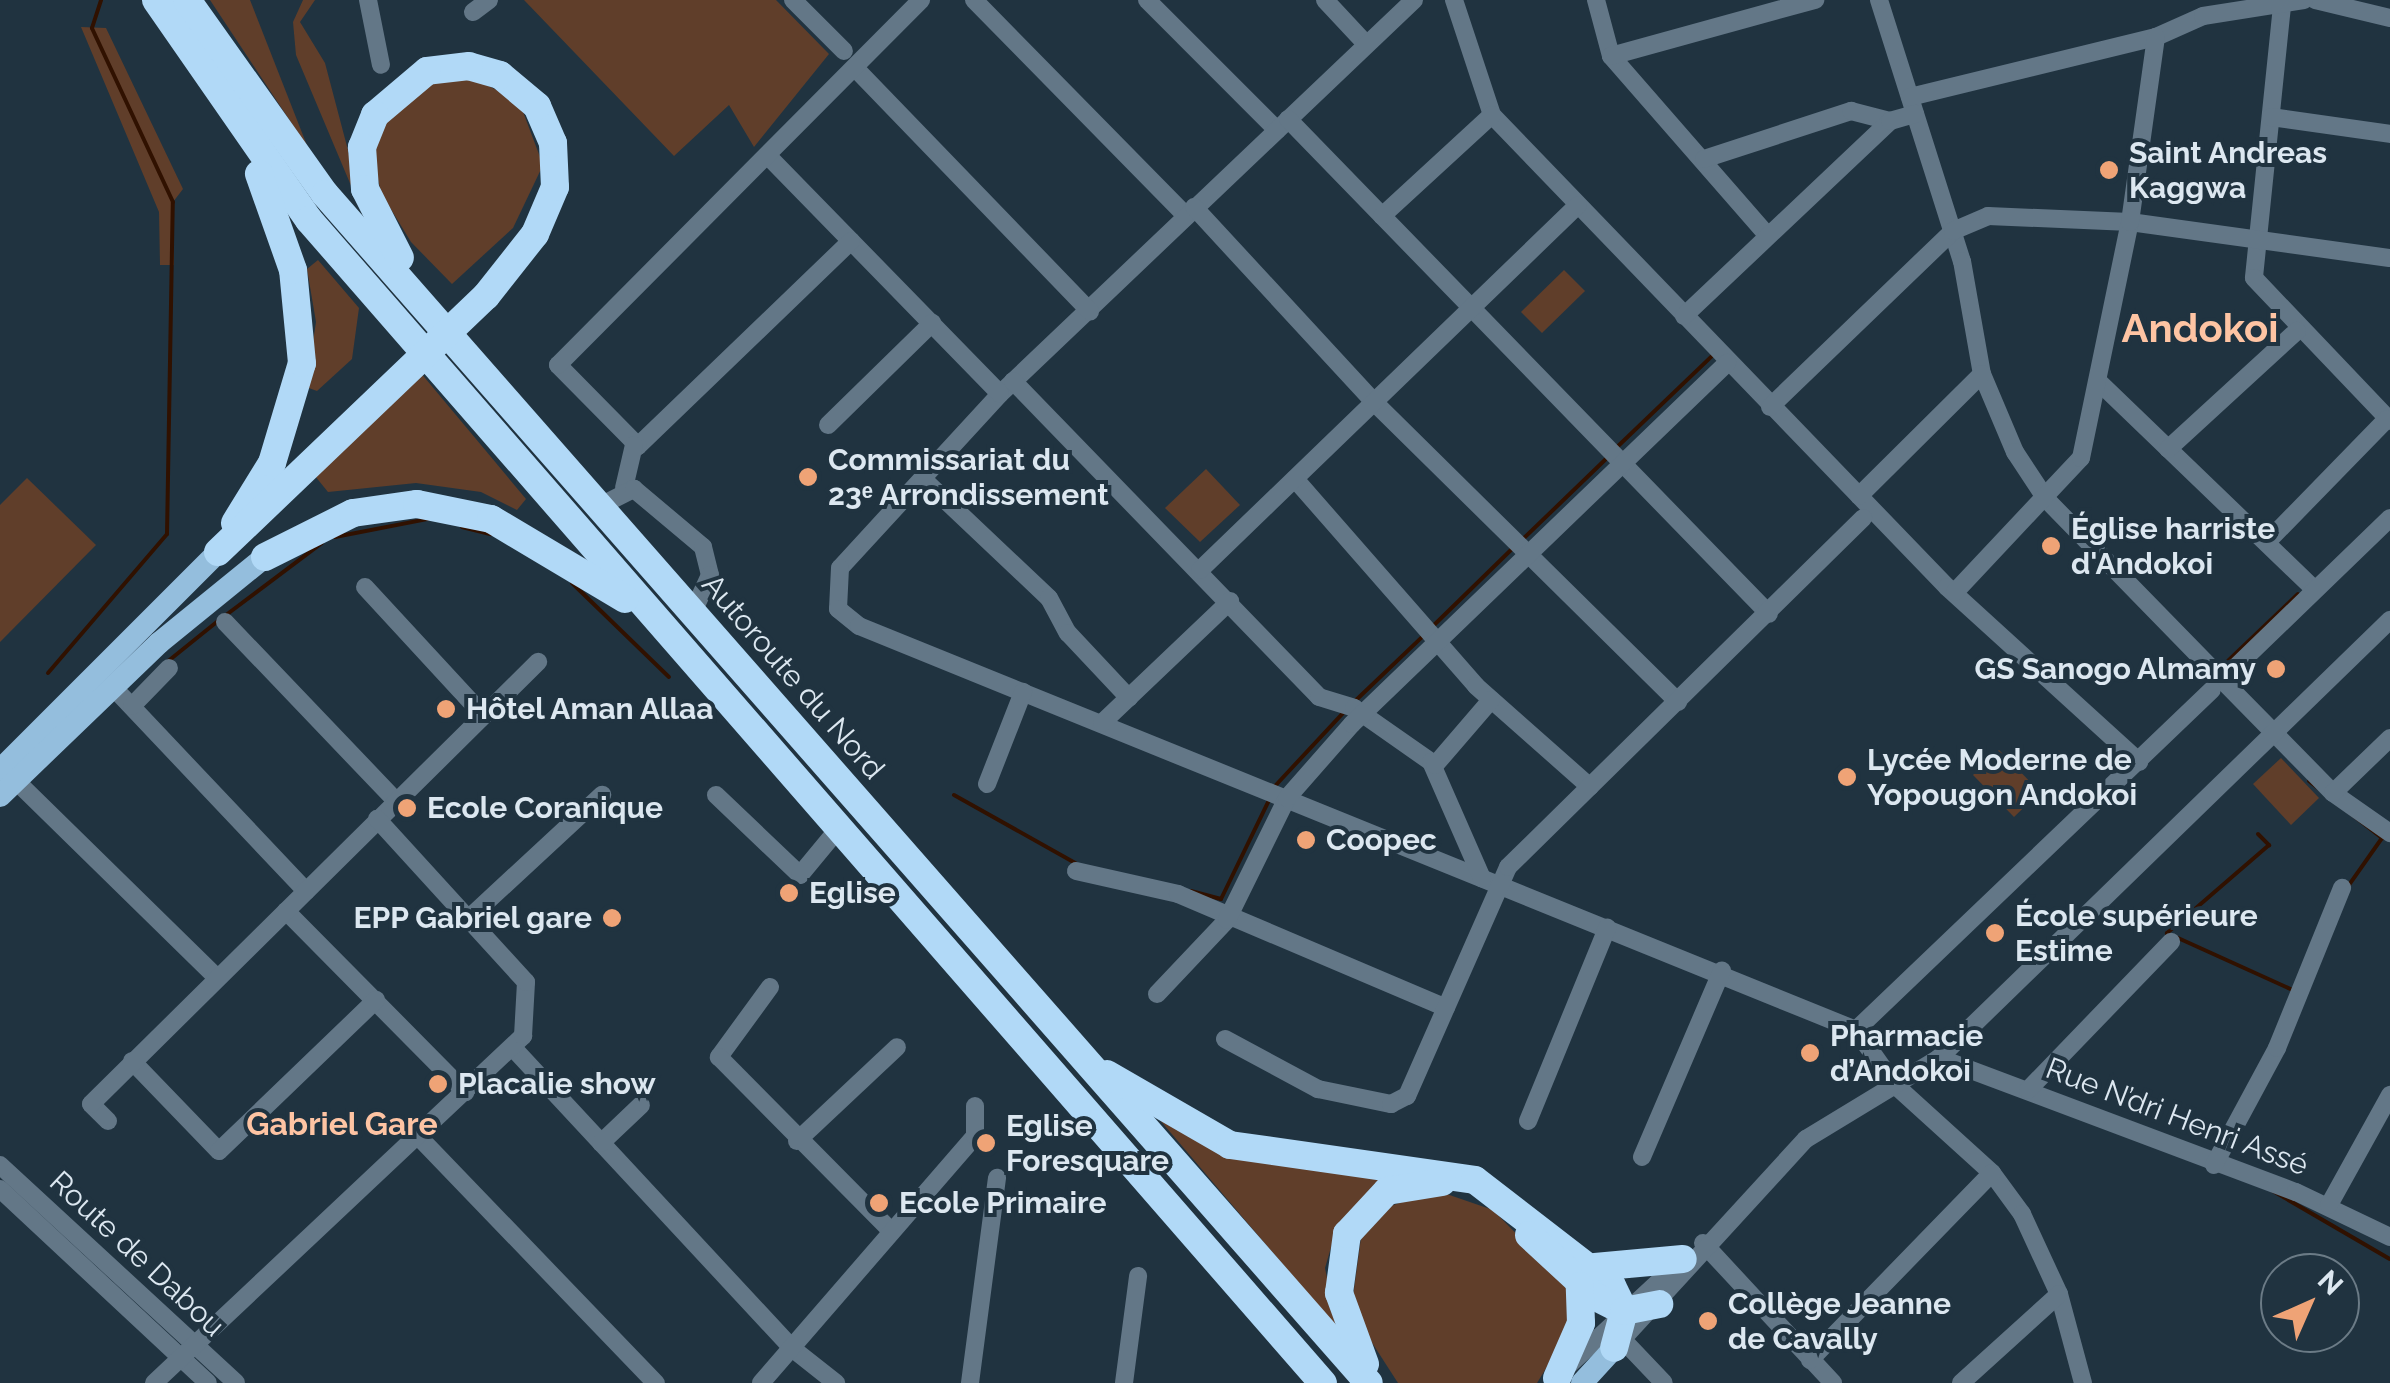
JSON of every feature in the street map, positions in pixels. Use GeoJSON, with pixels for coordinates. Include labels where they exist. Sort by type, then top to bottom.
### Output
{"type":"FeatureCollection","features":[{"type":"Feature","properties":{"kind":"highway"},"geometry":{"type":"LineString","coordinates":[[156,0],[243,136],[655,619],[1323,1383]]}},
{"type":"Feature","properties":{"kind":"highway","name":"Autoroute du Nord"},"geometry":{"type":"LineString","coordinates":[[187,0],[324,194],[602,506],[1076,1054],[1372,1383]]}},
{"type":"Feature","properties":{"kind":"highway"},"geometry":{"type":"LineString","coordinates":[[218,552],[486,296],[548,209],[556,153],[547,121],[512,83],[469,66],[440,67],[387,99],[367,130],[361,166],[383,231],[434,314]]}},
{"type":"Feature","properties":{"kind":"highway"},"geometry":{"type":"LineString","coordinates":[[218,552],[272,464],[302,363],[294,270],[243,136]]}},
{"type":"Feature","properties":{"kind":"highway"},"geometry":{"type":"LineString","coordinates":[[265,557],[353,513],[454,508],[533,538],[655,619]]}},
{"type":"Feature","properties":{"kind":"highway"},"geometry":{"type":"LineString","coordinates":[[1076,1054],[1230,1146],[1475,1180],[1588,1276],[1624,1312]]}},
{"type":"Feature","properties":{"kind":"highway"},"geometry":{"type":"LineString","coordinates":[[1372,1383],[1343,1317],[1340,1254],[1358,1216],[1387,1191],[1422,1181],[1463,1188],[1588,1276]]}},
{"type":"Feature","properties":{"kind":"highway"},"geometry":{"type":"LineString","coordinates":[[1588,1276],[1694,1250]]}},
{"type":"Feature","properties":{"kind":"highway"},"geometry":{"type":"LineString","coordinates":[[1564,1381],[1581,1323],[1588,1276]]}},
{"type":"Feature","properties":{"kind":"highway"},"geometry":{"type":"LineString","coordinates":[[1624,1312],[1659,1304]]}},
{"type":"Feature","properties":{"kind":"highway"},"geometry":{"type":"LineString","coordinates":[[1618,1344],[1624,1312]]}},
{"type":"Feature","properties":{"kind":"main road"},"geometry":{"type":"LineString","coordinates":[[4,779],[218,552]]}},
{"type":"Feature","properties":{"kind":"main road"},"geometry":{"type":"LineString","coordinates":[[4,779],[123,698],[265,557]]}},
{"type":"Feature","properties":{"kind":"main road"},"geometry":{"type":"LineString","coordinates":[[1564,1381],[1618,1344]]}},
{"type":"Feature","properties":{"kind":"street"},"geometry":{"type":"LineString","coordinates":[[368,0],[381,65]]}},
{"type":"Feature","properties":{"kind":"street"},"geometry":{"type":"LineString","coordinates":[[473,12],[489,0]]}},
{"type":"Feature","properties":{"kind":"street"},"geometry":{"type":"LineString","coordinates":[[794,0],[844,51]]}},
{"type":"Feature","properties":{"kind":"street"},"geometry":{"type":"LineString","coordinates":[[634,445],[558,365],[922,0]]}},
{"type":"Feature","properties":{"kind":"street"},"geometry":{"type":"LineString","coordinates":[[974,0],[1190,212],[1377,404],[1532,550],[1678,702]]}},
{"type":"Feature","properties":{"kind":"street"},"geometry":{"type":"LineString","coordinates":[[1147,0],[1382,216],[1769,614]]}},
{"type":"Feature","properties":{"kind":"street"},"geometry":{"type":"LineString","coordinates":[[1324,0],[1366,44]]}},
{"type":"Feature","properties":{"kind":"street"},"geometry":{"type":"LineString","coordinates":[[1414,0],[1007,387],[840,568],[838,609],[1023,692],[1607,928],[1722,970],[1856,1030],[1896,1085],[1992,1172],[2059,1294],[2083,1383]]}},
{"type":"Feature","properties":{"kind":"street"},"geometry":{"type":"LineString","coordinates":[[1454,0],[1492,115],[1770,407],[1955,592],[2139,762]]}},
{"type":"Feature","properties":{"kind":"street"},"geometry":{"type":"LineString","coordinates":[[1596,0],[1611,56],[1704,158],[1767,235]]}},
{"type":"Feature","properties":{"kind":"street"},"geometry":{"type":"LineString","coordinates":[[1611,56],[1815,0]]}},
{"type":"Feature","properties":{"kind":"street"},"geometry":{"type":"LineString","coordinates":[[1878,0],[1953,232],[1982,374],[2046,499],[2267,737],[2332,793],[2390,833]]}},
{"type":"Feature","properties":{"kind":"street"},"geometry":{"type":"LineString","coordinates":[[1684,316],[1890,120],[1912,106],[2156,37],[2201,8],[2282,6],[2304,0]]}},
{"type":"Feature","properties":{"kind":"street"},"geometry":{"type":"LineString","coordinates":[[2315,0],[2390,18]]}},
{"type":"Feature","properties":{"kind":"street"},"geometry":{"type":"LineString","coordinates":[[2267,542],[2389,420],[2257,285],[2256,239],[2282,6]]}},
{"type":"Feature","properties":{"kind":"street"},"geometry":{"type":"LineString","coordinates":[[1955,592],[2046,499],[2080,458],[2101,384],[2130,222],[2156,37]]}},
{"type":"Feature","properties":{"kind":"street"},"geometry":{"type":"LineString","coordinates":[[856,68],[1090,311]]}},
{"type":"Feature","properties":{"kind":"street"},"geometry":{"type":"LineString","coordinates":[[1704,158],[1851,111],[1890,120]]}},
{"type":"Feature","properties":{"kind":"street"},"geometry":{"type":"LineString","coordinates":[[1382,216],[1492,115]]}},
{"type":"Feature","properties":{"kind":"street"},"geometry":{"type":"LineString","coordinates":[[2271,117],[2390,134]]}},
{"type":"Feature","properties":{"kind":"street"},"geometry":{"type":"LineString","coordinates":[[768,156],[932,323],[1007,387],[1200,570],[1319,697],[1362,714],[1435,765],[1489,881]]}},
{"type":"Feature","properties":{"kind":"street"},"geometry":{"type":"LineString","coordinates":[[1200,570],[1377,404],[1578,205]]}},
{"type":"Feature","properties":{"kind":"street"},"geometry":{"type":"LineString","coordinates":[[1770,407],[1953,232],[1988,216],[2130,222],[2390,258]]}},
{"type":"Feature","properties":{"kind":"street"},"geometry":{"type":"LineString","coordinates":[[602,506],[624,488],[634,445],[851,241]]}},
{"type":"Feature","properties":{"kind":"street"},"geometry":{"type":"LineString","coordinates":[[828,424],[932,323]]}},
{"type":"Feature","properties":{"kind":"street"},"geometry":{"type":"LineString","coordinates":[[2168,449],[2298,331]]}},
{"type":"Feature","properties":{"kind":"street"},"geometry":{"type":"LineString","coordinates":[[1157,994],[1227,920],[1288,798],[1362,714],[1727,363]]}},
{"type":"Feature","properties":{"kind":"street"},"geometry":{"type":"LineString","coordinates":[[1859,496],[1982,374]]}},
{"type":"Feature","properties":{"kind":"street"},"geometry":{"type":"LineString","coordinates":[[2101,384],[2313,588]]}},
{"type":"Feature","properties":{"kind":"street"},"geometry":{"type":"LineString","coordinates":[[923,479],[1049,598],[1128,698]]}},
{"type":"Feature","properties":{"kind":"street"},"geometry":{"type":"LineString","coordinates":[[1295,479],[1491,700],[1590,787]]}},
{"type":"Feature","properties":{"kind":"street"},"geometry":{"type":"LineString","coordinates":[[624,488],[703,547],[710,574],[694,612]]}},
{"type":"Feature","properties":{"kind":"street"},"geometry":{"type":"LineString","coordinates":[[1224,1039],[1310,1086],[1391,1104],[1410,1091],[1446,1008],[1489,881],[1769,614],[1863,518]]}},
{"type":"Feature","properties":{"kind":"street"},"geometry":{"type":"LineString","coordinates":[[1856,1030],[2139,762],[2215,679],[2390,518]]}},
{"type":"Feature","properties":{"kind":"street"},"geometry":{"type":"LineString","coordinates":[[365,586],[482,715]]}},
{"type":"Feature","properties":{"kind":"street"},"geometry":{"type":"LineString","coordinates":[[1102,724],[1230,600]]}},
{"type":"Feature","properties":{"kind":"street"},"geometry":{"type":"LineString","coordinates":[[1564,1381],[1624,1312],[1694,1250],[1806,1139],[1939,1058],[2390,620]]}},
{"type":"Feature","properties":{"kind":"street"},"geometry":{"type":"LineString","coordinates":[[225,622],[396,800]]}},
{"type":"Feature","properties":{"kind":"street"},"geometry":{"type":"LineString","coordinates":[[108,1121],[91,1104],[538,662]]}},
{"type":"Feature","properties":{"kind":"street"},"geometry":{"type":"LineString","coordinates":[[170,668],[123,698],[306,891]]}},
{"type":"Feature","properties":{"kind":"street"},"geometry":{"type":"LineString","coordinates":[[987,784],[1023,692]]}},
{"type":"Feature","properties":{"kind":"street"},"geometry":{"type":"LineString","coordinates":[[1435,765],[1491,700]]}},
{"type":"Feature","properties":{"kind":"street"},"geometry":{"type":"LineString","coordinates":[[2332,793],[2390,738]]}},
{"type":"Feature","properties":{"kind":"street"},"geometry":{"type":"LineString","coordinates":[[4,779],[216,978]]}},
{"type":"Feature","properties":{"kind":"street"},"geometry":{"type":"LineString","coordinates":[[468,919],[602,794]]}},
{"type":"Feature","properties":{"kind":"street"},"geometry":{"type":"LineString","coordinates":[[716,795],[800,875],[838,829]]}},
{"type":"Feature","properties":{"kind":"street"},"geometry":{"type":"LineString","coordinates":[[154,1383],[416,1134],[514,1050],[532,996],[376,819]]}},
{"type":"Feature","properties":{"kind":"street"},"geometry":{"type":"LineString","coordinates":[[1076,871],[1178,894],[1227,920],[1446,1008]]}},
{"type":"Feature","properties":{"kind":"street"},"geometry":{"type":"LineString","coordinates":[[2214,1165],[2277,1048],[2342,888]]}},
{"type":"Feature","properties":{"kind":"street"},"geometry":{"type":"LineString","coordinates":[[286,912],[465,1092]]}},
{"type":"Feature","properties":{"kind":"street"},"geometry":{"type":"LineString","coordinates":[[1528,1121],[1607,928]]}},
{"type":"Feature","properties":{"kind":"street"},"geometry":{"type":"LineString","coordinates":[[2028,1090],[2171,942]]}},
{"type":"Feature","properties":{"kind":"street"},"geometry":{"type":"LineString","coordinates":[[1642,1156],[1722,970]]}},
{"type":"Feature","properties":{"kind":"street"},"geometry":{"type":"LineString","coordinates":[[770,987],[718,1052],[797,1141],[890,1230]]}},
{"type":"Feature","properties":{"kind":"street"},"geometry":{"type":"LineString","coordinates":[[132,1061],[220,1151],[376,1000]]}},
{"type":"Feature","properties":{"kind":"street"},"geometry":{"type":"LineString","coordinates":[[797,1141],[896,1048]]}},
{"type":"Feature","properties":{"kind":"street"},"geometry":{"type":"LineString","coordinates":[[514,1050],[793,1350],[836,1383]]}},
{"type":"Feature","properties":{"kind":"street","name":"Rue N’dri Henri Assé"},"geometry":{"type":"LineString","coordinates":[[1939,1058],[2329,1206],[2390,1238]]}},
{"type":"Feature","properties":{"kind":"street"},"geometry":{"type":"LineString","coordinates":[[2329,1206],[2390,1095]]}},
{"type":"Feature","properties":{"kind":"street"},"geometry":{"type":"LineString","coordinates":[[601,1142],[641,1105]]}},
{"type":"Feature","properties":{"kind":"street"},"geometry":{"type":"LineString","coordinates":[[761,1383],[974,1136],[975,1106]]}},
{"type":"Feature","properties":{"kind":"street"},"geometry":{"type":"LineString","coordinates":[[416,1134],[656,1383]]}},
{"type":"Feature","properties":{"kind":"street","name":"Route de Dabou"},"geometry":{"type":"LineString","coordinates":[[0,1165],[187,1351],[208,1383]]}},
{"type":"Feature","properties":{"kind":"street"},"geometry":{"type":"LineString","coordinates":[[1810,1360],[1992,1172]]}},
{"type":"Feature","properties":{"kind":"street"},"geometry":{"type":"LineString","coordinates":[[970,1383],[998,1178]]}},
{"type":"Feature","properties":{"kind":"street","name":"Route de Dabou"},"geometry":{"type":"LineString","coordinates":[[0,1189],[187,1351],[236,1383]]}},
{"type":"Feature","properties":{"kind":"street"},"geometry":{"type":"LineString","coordinates":[[1664,1383],[1618,1344],[1659,1304],[1694,1250]]}},
{"type":"Feature","properties":{"kind":"street"},"geometry":{"type":"LineString","coordinates":[[1694,1250],[1833,1383]]}},
{"type":"Feature","properties":{"kind":"street"},"geometry":{"type":"LineString","coordinates":[[1124,1383],[1138,1276]]}},
{"type":"Feature","properties":{"kind":"street"},"geometry":{"type":"LineString","coordinates":[[1961,1383],[2059,1294]]}},
{"type":"Feature","properties":{"kind":"shaded area"},"geometry":{"type":"Polygon","coordinates":[[[210,0],[250,0],[308,148],[210,0]]]}},
{"type":"Feature","properties":{"kind":"shaded area"},"geometry":{"type":"Polygon","coordinates":[[[303,0],[315,0],[300,22],[325,63],[368,226],[296,55],[293,22],[303,0]]]}},
{"type":"Feature","properties":{"kind":"shaded area"},"geometry":{"type":"Polygon","coordinates":[[[524,0],[776,0],[829,54],[754,147],[729,105],[674,156],[524,0]]]}},
{"type":"Feature","properties":{"kind":"shaded area"},"geometry":{"type":"Polygon","coordinates":[[[81,27],[106,28],[183,189],[173,202],[174,265],[160,265],[159,212],[81,27]]]}},
{"type":"Feature","properties":{"kind":"shaded area"},"geometry":{"type":"Polygon","coordinates":[[[468,76],[519,101],[543,165],[513,228],[452,284],[411,242],[381,193],[373,156],[381,122],[432,78],[468,76]]]}},
{"type":"Feature","properties":{"kind":"shaded area"},"geometry":{"type":"Polygon","coordinates":[[[318,260],[359,308],[352,359],[317,391],[306,387],[316,322],[307,269],[318,260]]]}},
{"type":"Feature","properties":{"kind":"shaded area"},"geometry":{"type":"Polygon","coordinates":[[[1564,270],[1585,291],[1542,333],[1521,312],[1564,270]]]}},
{"type":"Feature","properties":{"kind":"shaded area"},"geometry":{"type":"Polygon","coordinates":[[[420,372],[526,499],[517,510],[481,492],[416,483],[328,492],[315,476],[420,372]]]}},
{"type":"Feature","properties":{"kind":"shaded area"},"geometry":{"type":"Polygon","coordinates":[[[1206,469],[1240,505],[1200,542],[1165,508],[1206,469]]]}},
{"type":"Feature","properties":{"kind":"shaded area"},"geometry":{"type":"Polygon","coordinates":[[[27,478],[96,545],[0,642],[0,505],[27,478]]]}},
{"type":"Feature","properties":{"kind":"shaded area"},"geometry":{"type":"Polygon","coordinates":[[[1999,750],[2040,792],[2014,817],[1973,775],[1999,750]]]}},
{"type":"Feature","properties":{"kind":"shaded area"},"geometry":{"type":"Polygon","coordinates":[[[2281,758],[2319,798],[2291,825],[2253,784],[2281,758]]]}},
{"type":"Feature","properties":{"kind":"shaded area"},"geometry":{"type":"Polygon","coordinates":[[[1159,1119],[1228,1155],[1386,1175],[1334,1237],[1325,1268],[1337,1328],[1159,1119]]]}},
{"type":"Feature","properties":{"kind":"shaded area"},"geometry":{"type":"Polygon","coordinates":[[[1435,1190],[1493,1210],[1574,1293],[1575,1321],[1537,1383],[1398,1383],[1369,1338],[1352,1304],[1361,1238],[1377,1211],[1435,1190]]]}},
{"type":"Feature","properties":{"kind":"waterway"},"geometry":{"type":"LineString","coordinates":[[48,673],[167,534],[173,202],[92,28],[101,0]]}},
{"type":"Feature","properties":{"kind":"waterway"},"geometry":{"type":"LineString","coordinates":[[1615,449],[1713,355]]}},
{"type":"Feature","properties":{"kind":"waterway"},"geometry":{"type":"LineString","coordinates":[[1522,540],[1609,456]]}},
{"type":"Feature","properties":{"kind":"waterway"},"geometry":{"type":"LineString","coordinates":[[335,537],[428,519]]}},
{"type":"Feature","properties":{"kind":"waterway"},"geometry":{"type":"LineString","coordinates":[[462,527],[491,534]]}},
{"type":"Feature","properties":{"kind":"waterway"},"geometry":{"type":"LineString","coordinates":[[226,615],[322,543]]}},
{"type":"Feature","properties":{"kind":"waterway"},"geometry":{"type":"LineString","coordinates":[[1432,627],[1515,546]]}},
{"type":"Feature","properties":{"kind":"waterway"},"geometry":{"type":"LineString","coordinates":[[572,583],[669,677]]}},
{"type":"Feature","properties":{"kind":"waterway"},"geometry":{"type":"LineString","coordinates":[[2215,684],[2209,679],[2298,594]]}},
{"type":"Feature","properties":{"kind":"waterway"},"geometry":{"type":"LineString","coordinates":[[167,662],[218,621]]}},
{"type":"Feature","properties":{"kind":"waterway"},"geometry":{"type":"LineString","coordinates":[[1353,703],[1422,637]]}},
{"type":"Feature","properties":{"kind":"waterway"},"geometry":{"type":"LineString","coordinates":[[1275,786],[1343,713]]}},
{"type":"Feature","properties":{"kind":"waterway"},"geometry":{"type":"LineString","coordinates":[[2309,781],[2382,838],[2349,885]]}},
{"type":"Feature","properties":{"kind":"waterway"},"geometry":{"type":"LineString","coordinates":[[954,795],[1075,863]]}},
{"type":"Feature","properties":{"kind":"waterway"},"geometry":{"type":"LineString","coordinates":[[1191,891],[1221,899],[1269,800]]}},
{"type":"Feature","properties":{"kind":"waterway"},"geometry":{"type":"LineString","coordinates":[[2258,834],[2269,845],[2167,933],[2295,991]]}},
{"type":"Feature","properties":{"kind":"waterway"},"geometry":{"type":"LineString","coordinates":[[2273,1191],[2390,1259]]}},
{"type":"Feature","properties":{"kind":"place","name":"Saint Andreas Kaggwa"},"geometry":{"type":"Point","coordinates":[2109,170]}},
{"type":"Feature","properties":{"kind":"place","name":"Commissariat du 23ᵉ Arrondissement"},"geometry":{"type":"Point","coordinates":[808,477]}},
{"type":"Feature","properties":{"kind":"place","name":"Église harriste d'Andokoi"},"geometry":{"type":"Point","coordinates":[2051,546]}},
{"type":"Feature","properties":{"kind":"place","name":"GS Sanogo Almamy"},"geometry":{"type":"Point","coordinates":[2276,669]}},
{"type":"Feature","properties":{"kind":"place","name":"Hôtel Aman Allaa"},"geometry":{"type":"Point","coordinates":[446,709]}},
{"type":"Feature","properties":{"kind":"place","name":"Lycée Moderne de Yopougon Andokoi"},"geometry":{"type":"Point","coordinates":[1847,777]}},
{"type":"Feature","properties":{"kind":"place","name":"Ecole Coranique"},"geometry":{"type":"Point","coordinates":[407,808]}},
{"type":"Feature","properties":{"kind":"place","name":"Coopec"},"geometry":{"type":"Point","coordinates":[1306,840]}},
{"type":"Feature","properties":{"kind":"place","name":"Eglise"},"geometry":{"type":"Point","coordinates":[789,893]}},
{"type":"Feature","properties":{"kind":"place","name":"EPP Gabriel gare"},"geometry":{"type":"Point","coordinates":[612,918]}},
{"type":"Feature","properties":{"kind":"place","name":"École supérieure Estime"},"geometry":{"type":"Point","coordinates":[1995,933]}},
{"type":"Feature","properties":{"kind":"place","name":"Pharmacie d’Andokoi"},"geometry":{"type":"Point","coordinates":[1810,1053]}},
{"type":"Feature","properties":{"kind":"place","name":"Placalie show"},"geometry":{"type":"Point","coordinates":[438,1084]}},
{"type":"Feature","properties":{"kind":"place","name":"Eglise Foresquare"},"geometry":{"type":"Point","coordinates":[986,1143]}},
{"type":"Feature","properties":{"kind":"place","name":"Ecole Primaire"},"geometry":{"type":"Point","coordinates":[879,1203]}},
{"type":"Feature","properties":{"kind":"place","name":"Collège Jeanne de Cavally"},"geometry":{"type":"Point","coordinates":[1708,1321]}},
{"type":"Feature","properties":{"kind":"district","name":"Andokoi"},"geometry":{"type":"Point","coordinates":[2200,328]}},
{"type":"Feature","properties":{"kind":"district","name":"Gabriel Gare"},"geometry":{"type":"Point","coordinates":[342,1124]}}]}
